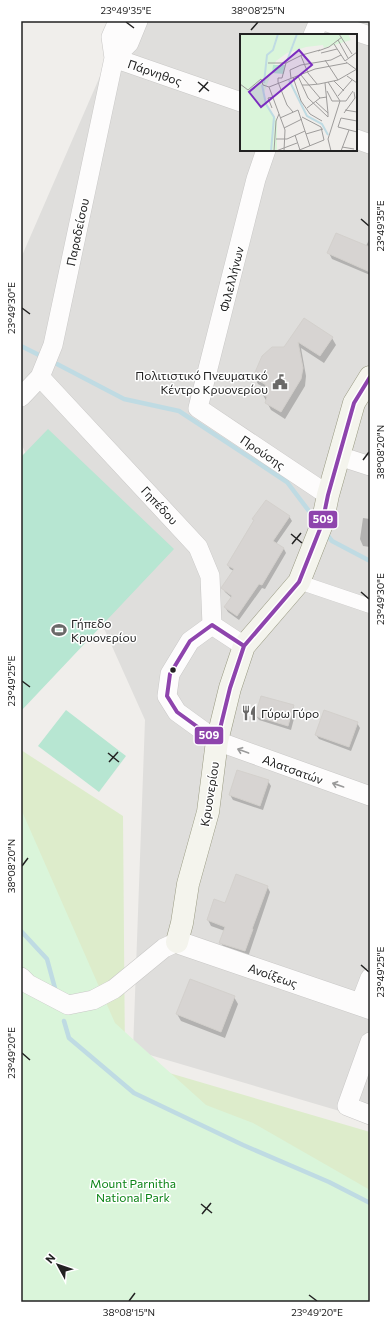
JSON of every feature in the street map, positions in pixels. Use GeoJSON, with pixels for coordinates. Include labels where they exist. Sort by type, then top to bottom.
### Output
{"type":"FeatureCollection","features":[{"type":"Feature","properties":{"kind":"main road","name":"Κρυονερίου"},"geometry":{"type":"LineString","coordinates":[[177,942],[182,923],[188,884],[208,812],[217,741],[230,688],[244,646],[299,582],[322,524],[328,495],[354,403],[370,377]]}},
{"type":"Feature","properties":{"kind":"street","name":"Παραδείσου"},"geometry":{"type":"LineString","coordinates":[[21,397],[40,377],[53,345],[114,58],[111,37],[118,21]]}},
{"type":"Feature","properties":{"kind":"street"},"geometry":{"type":"LineString","coordinates":[[114,58],[129,43],[138,21]]}},
{"type":"Feature","properties":{"kind":"street"},"geometry":{"type":"LineString","coordinates":[[313,34],[319,21]]}},
{"type":"Feature","properties":{"kind":"street"},"geometry":{"type":"LineString","coordinates":[[324,21],[370,36]]}},
{"type":"Feature","properties":{"kind":"street","name":"Πάρνηθος"},"geometry":{"type":"LineString","coordinates":[[114,58],[240,102]]}},
{"type":"Feature","properties":{"kind":"street"},"geometry":{"type":"LineString","coordinates":[[357,139],[370,144]]}},
{"type":"Feature","properties":{"kind":"street","name":"Φιλελλήνων"},"geometry":{"type":"LineString","coordinates":[[198,408],[256,179],[266,151]]}},
{"type":"Feature","properties":{"kind":"street","name":"Γηπέδου"},"geometry":{"type":"LineString","coordinates":[[40,377],[198,547],[210,576],[212,625]]}},
{"type":"Feature","properties":{"kind":"street","name":"Προύσης"},"geometry":{"type":"LineString","coordinates":[[198,408],[328,495]]}},
{"type":"Feature","properties":{"kind":"street"},"geometry":{"type":"LineString","coordinates":[[339,456],[370,466]]}},
{"type":"Feature","properties":{"kind":"street"},"geometry":{"type":"LineString","coordinates":[[299,582],[370,606]]}},
{"type":"Feature","properties":{"kind":"street"},"geometry":{"type":"LineString","coordinates":[[212,625],[244,646]]}},
{"type":"Feature","properties":{"kind":"street","name":"Αλατσατών"},"geometry":{"type":"LineString","coordinates":[[212,625],[190,641],[170,674],[167,696],[177,712],[217,741],[370,796]]}},
{"type":"Feature","properties":{"kind":"street"},"geometry":{"type":"LineString","coordinates":[[21,977],[28,984],[68,1005],[93,1000],[114,989],[159,952],[177,942]]}},
{"type":"Feature","properties":{"kind":"street","name":"Ανοίξεως"},"geometry":{"type":"LineString","coordinates":[[177,942],[365,1006]]}},
{"type":"Feature","properties":{"kind":"street"},"geometry":{"type":"LineString","coordinates":[[365,1006],[370,978]]}},
{"type":"Feature","properties":{"kind":"street"},"geometry":{"type":"LineString","coordinates":[[370,1042],[347,1106],[370,1115]]}},
{"type":"Feature","properties":{"kind":"shaded area"},"geometry":{"type":"Polygon","coordinates":[[[124,21],[370,21],[370,1120],[133,1050],[145,720],[21,443],[21,258],[124,21]]]}},
{"type":"Feature","properties":{"kind":"green space","name":"Γήπεδο Κρυονερίου"},"geometry":{"type":"Polygon","coordinates":[[[48,429],[174,549],[21,711],[21,457],[48,429]]]}},
{"type":"Feature","properties":{"kind":"green space"},"geometry":{"type":"Polygon","coordinates":[[[66,710],[126,756],[99,792],[38,746],[66,710]]]}},
{"type":"Feature","properties":{"kind":"green space","name":"Mount Parnitha National Park"},"geometry":{"type":"Polygon","coordinates":[[[21,750],[123,816],[125,1060],[370,1132],[370,1302],[21,1302],[21,750]]]}},
{"type":"Feature","properties":{"kind":"green space","name":"Mount Parnitha National Park"},"geometry":{"type":"Polygon","coordinates":[[[21,809],[115,1023],[206,1105],[253,1123],[370,1190],[370,1302],[21,1302],[21,809]]]}},
{"type":"Feature","properties":{"kind":"building"},"geometry":{"type":"Polygon","coordinates":[[[336,233],[370,247],[370,272],[327,253],[336,233]]]}},
{"type":"Feature","properties":{"kind":"building","name":"Πολιτιστικό Πνευματικό Κέντρο Κρυονερίου"},"geometry":{"type":"Polygon","coordinates":[[[304,318],[333,337],[320,356],[298,342],[303,368],[301,379],[281,412],[265,403],[267,397],[261,393],[266,385],[253,377],[262,356],[272,347],[284,347],[304,318]]]}},
{"type":"Feature","properties":{"kind":"building"},"geometry":{"type":"Polygon","coordinates":[[[266,500],[290,516],[273,541],[284,548],[262,585],[259,584],[237,616],[224,607],[232,596],[221,588],[234,569],[227,565],[254,520],[252,519],[266,500]]]}},
{"type":"Feature","properties":{"kind":"building"},"geometry":{"type":"Polygon","coordinates":[[[261,696],[294,705],[288,726],[255,716],[261,696]]]}},
{"type":"Feature","properties":{"kind":"building"},"geometry":{"type":"Polygon","coordinates":[[[324,710],[358,722],[349,747],[315,735],[324,710]]]}},
{"type":"Feature","properties":{"kind":"building"},"geometry":{"type":"Polygon","coordinates":[[[237,770],[269,780],[260,806],[229,795],[237,770]]]}},
{"type":"Feature","properties":{"kind":"building"},"geometry":{"type":"Polygon","coordinates":[[[236,874],[268,886],[245,951],[219,943],[225,927],[207,920],[214,899],[225,903],[236,874]]]}},
{"type":"Feature","properties":{"kind":"building"},"geometry":{"type":"Polygon","coordinates":[[[190,979],[235,996],[221,1032],[176,1014],[190,979]]]}},
{"type":"Feature","properties":{"kind":"waterway"},"geometry":{"type":"LineString","coordinates":[[21,346],[39,355]]}},
{"type":"Feature","properties":{"kind":"waterway"},"geometry":{"type":"LineString","coordinates":[[57,364],[124,399],[179,411],[287,482],[315,519]]}},
{"type":"Feature","properties":{"kind":"waterway"},"geometry":{"type":"LineString","coordinates":[[325,532],[332,541],[370,561]]}},
{"type":"Feature","properties":{"kind":"waterway"},"geometry":{"type":"LineString","coordinates":[[21,931],[47,959],[56,992]]}},
{"type":"Feature","properties":{"kind":"waterway"},"geometry":{"type":"LineString","coordinates":[[64,1021],[69,1038],[134,1093],[243,1145],[329,1182],[370,1203]]}},
{"type":"Feature","properties":{"kind":"transit line","name":"509"},"geometry":{"type":"LineString","coordinates":[[244,646],[299,582],[322,524],[328,495],[354,403],[370,377]]}},
{"type":"Feature","properties":{"kind":"transit line","name":"509"},"geometry":{"type":"LineString","coordinates":[[212,625],[244,646],[230,688],[217,741],[177,712],[167,696],[170,674],[190,641],[212,625]]}},
{"type":"Feature","properties":{"kind":"place","name":"Πολιτιστικό Πνευματικό Κέντρο Κρυονερίου"},"geometry":{"type":"Point","coordinates":[280,382]}},
{"type":"Feature","properties":{"kind":"place","name":"Γήπεδο Κρυονερίου"},"geometry":{"type":"Point","coordinates":[59,630]}},
{"type":"Feature","properties":{"kind":"place","name":"Γύρω Γύρο"},"geometry":{"type":"Point","coordinates":[249,713]}}]}
